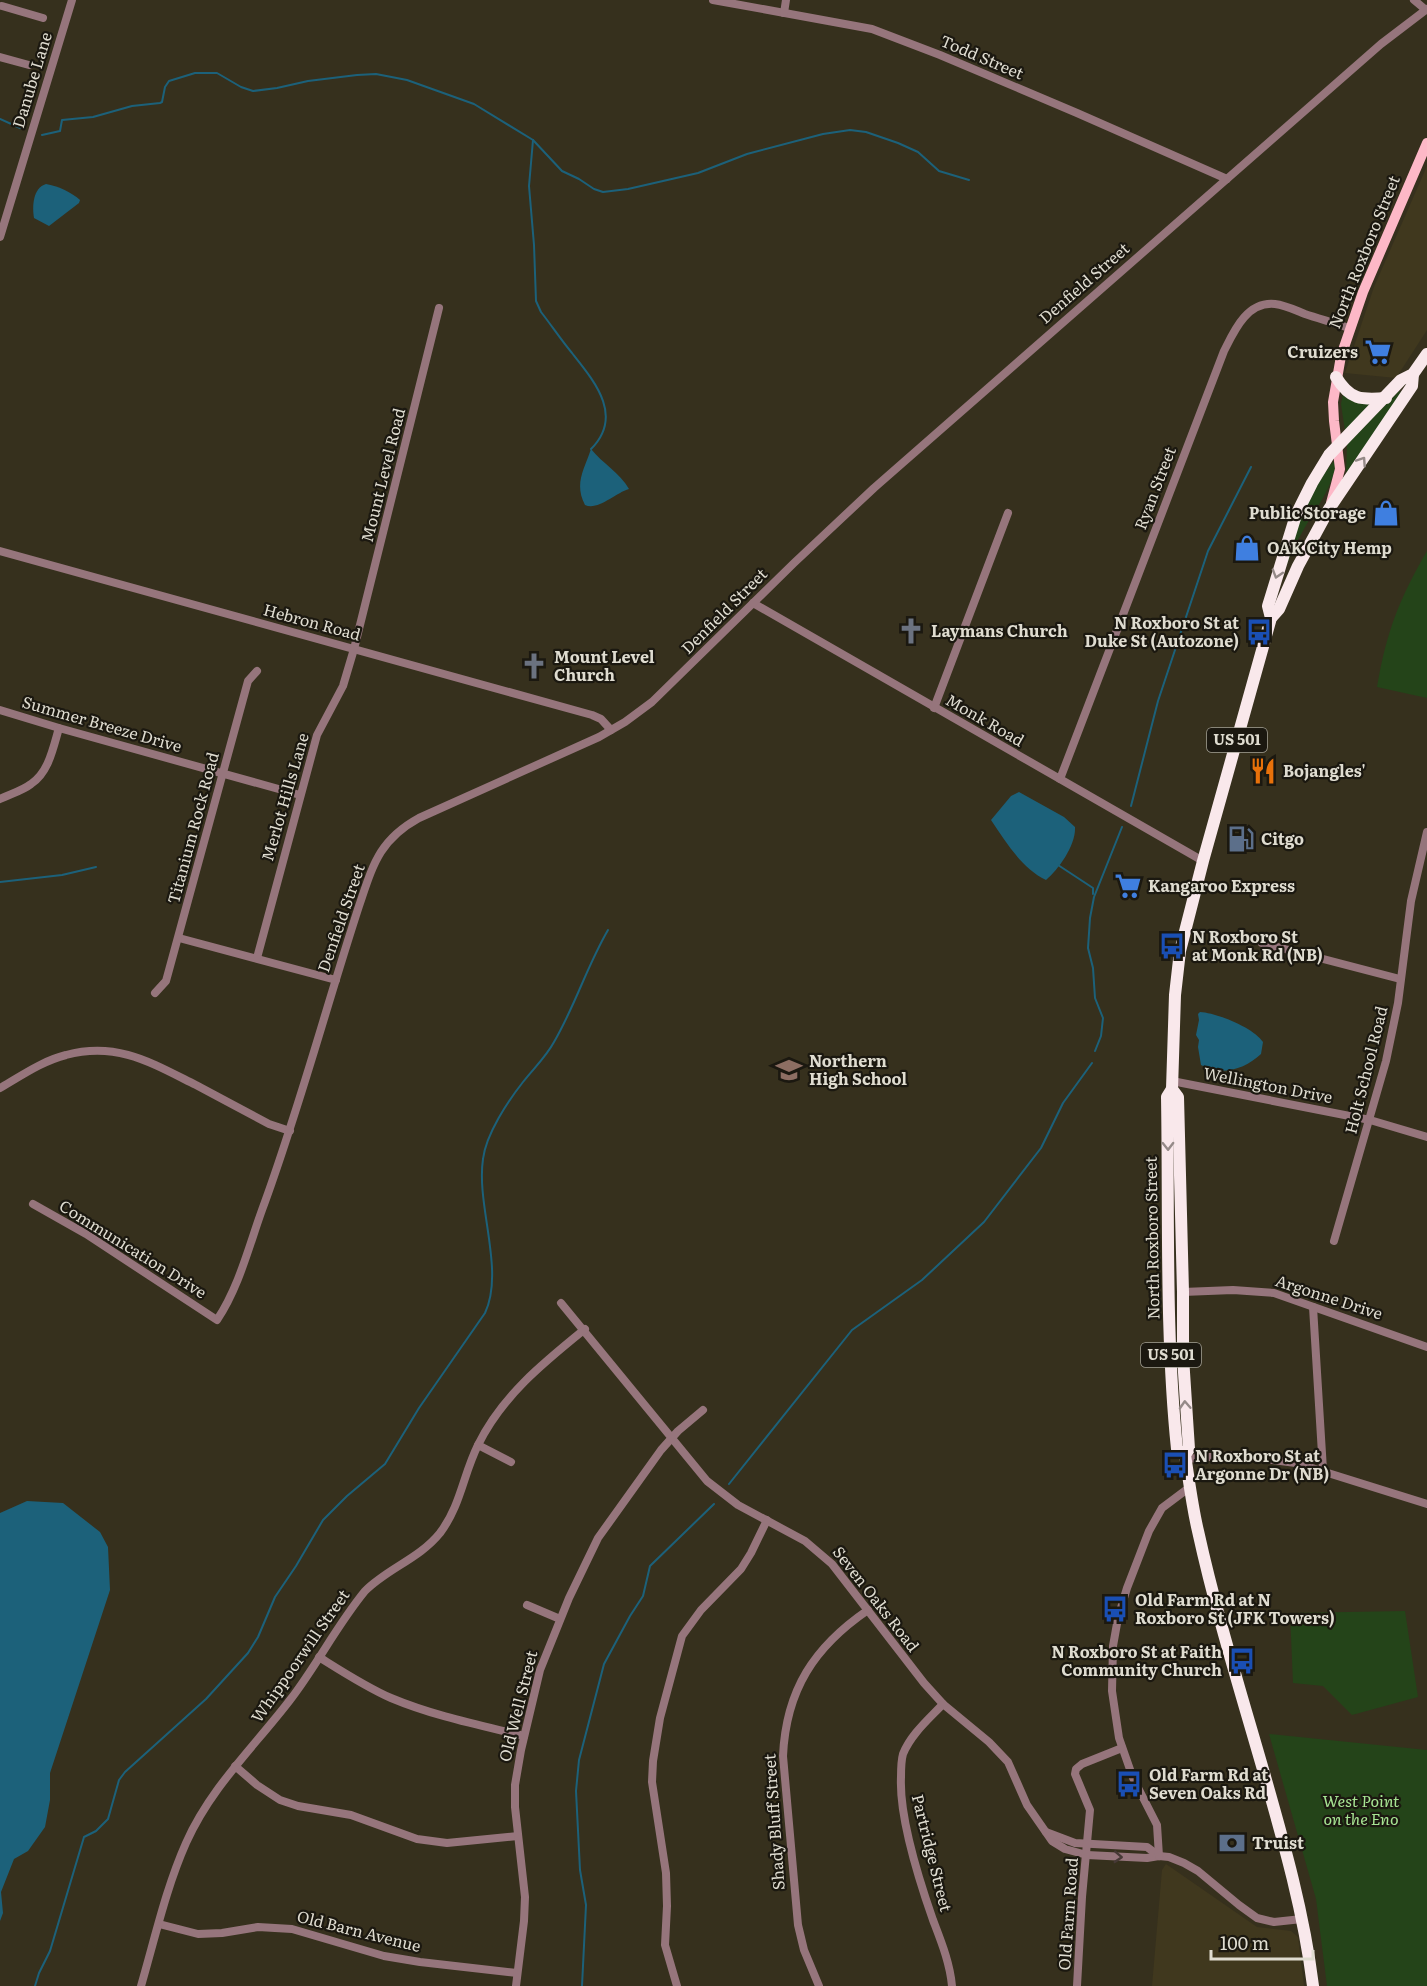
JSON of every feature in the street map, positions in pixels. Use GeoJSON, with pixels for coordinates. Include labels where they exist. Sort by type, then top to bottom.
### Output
{"type":"FeatureCollection","features":[{"type":"Feature","properties":{"kind":"highway","name":"US 501"},"geometry":{"type":"LineString","coordinates":[[1337,447],[1401,380],[1413,374],[1427,354]]}},
{"type":"Feature","properties":{"kind":"highway","name":"US 501"},"geometry":{"type":"LineString","coordinates":[[1329,509],[1412,386],[1413,374]]}},
{"type":"Feature","properties":{"kind":"highway"},"geometry":{"type":"LineString","coordinates":[[1336,377],[1345,391],[1355,397],[1368,400],[1386,398]]}},
{"type":"Feature","properties":{"kind":"highway","name":"North Roxboro Street"},"geometry":{"type":"LineString","coordinates":[[1271,618],[1268,606],[1296,515],[1322,466],[1337,447]]}},
{"type":"Feature","properties":{"kind":"highway","name":"North Roxboro Street"},"geometry":{"type":"LineString","coordinates":[[1313,1986],[1302,1919],[1279,1824],[1212,1587],[1198,1531],[1185,1457],[1177,1449],[1168,1295],[1167,1097],[1172,1085],[1174,1010],[1178,967],[1203,861],[1271,618],[1279,609],[1298,566],[1329,509]]}},
{"type":"Feature","properties":{"kind":"highway","name":"North Roxboro Street"},"geometry":{"type":"LineString","coordinates":[[1172,1085],[1178,1097],[1184,1292],[1183,1357],[1189,1449],[1185,1457]]}},
{"type":"Feature","properties":{"kind":"highway"},"geometry":{"type":"LineString","coordinates":[[1169,1228],[1174,1233],[1176,1287],[1184,1292]]}},
{"type":"Feature","properties":{"kind":"highway"},"geometry":{"type":"LineString","coordinates":[[1168,1295],[1176,1303],[1178,1344],[1183,1357]]}},
{"type":"Feature","properties":{"kind":"main road","name":"North Roxboro Street"},"geometry":{"type":"LineString","coordinates":[[1329,509],[1340,469],[1333,412],[1336,377],[1349,328],[1427,143]]}},
{"type":"Feature","properties":{"kind":"street","name":"Danube Lane"},"geometry":{"type":"LineString","coordinates":[[1,233],[72,0]]}},
{"type":"Feature","properties":{"kind":"street","name":"Todd Street"},"geometry":{"type":"LineString","coordinates":[[713,0],[872,29],[940,55],[1227,179]]}},
{"type":"Feature","properties":{"kind":"street"},"geometry":{"type":"LineString","coordinates":[[784,13],[786,0]]}},
{"type":"Feature","properties":{"kind":"street"},"geometry":{"type":"LineString","coordinates":[[1414,0],[1426,9]]}},
{"type":"Feature","properties":{"kind":"street"},"geometry":{"type":"LineString","coordinates":[[2,6],[43,18]]}},
{"type":"Feature","properties":{"kind":"street","name":"Denfield Street"},"geometry":{"type":"LineString","coordinates":[[218,1320],[232,1290],[290,1131],[370,874],[383,847],[404,826],[432,811],[611,730],[637,714],[665,690],[828,530],[903,462],[1381,44],[1426,9]]}},
{"type":"Feature","properties":{"kind":"street"},"geometry":{"type":"LineString","coordinates":[[0,57],[29,65]]}},
{"type":"Feature","properties":{"kind":"street","name":"Ryan Street"},"geometry":{"type":"LineString","coordinates":[[1060,780],[1224,351],[1233,333],[1246,314],[1259,306],[1270,303],[1286,306],[1349,328]]}},
{"type":"Feature","properties":{"kind":"street","name":"Mount Level Road"},"geometry":{"type":"LineString","coordinates":[[354,650],[439,308]]}},
{"type":"Feature","properties":{"kind":"street"},"geometry":{"type":"LineString","coordinates":[[934,708],[1008,513]]}},
{"type":"Feature","properties":{"kind":"street","name":"Hebron Road"},"geometry":{"type":"LineString","coordinates":[[0,551],[592,715],[601,719],[611,730]]}},
{"type":"Feature","properties":{"kind":"street","name":"Monk Road"},"geometry":{"type":"LineString","coordinates":[[753,603],[1203,861]]}},
{"type":"Feature","properties":{"kind":"street","name":"Merlot Hills Lane"},"geometry":{"type":"LineString","coordinates":[[257,958],[317,735],[343,686],[354,650]]}},
{"type":"Feature","properties":{"kind":"street","name":"Titanium Rock Road"},"geometry":{"type":"LineString","coordinates":[[156,993],[166,981],[248,681],[257,671]]}},
{"type":"Feature","properties":{"kind":"street","name":"Summer Breeze Drive"},"geometry":{"type":"LineString","coordinates":[[0,710],[300,795]]}},
{"type":"Feature","properties":{"kind":"street"},"geometry":{"type":"LineString","coordinates":[[0,799],[26,787],[39,777],[49,759],[59,728]]}},
{"type":"Feature","properties":{"kind":"street","name":"Holt School Road"},"geometry":{"type":"LineString","coordinates":[[1334,1241],[1370,1120],[1392,1035],[1410,910],[1427,832]]}},
{"type":"Feature","properties":{"kind":"street"},"geometry":{"type":"LineString","coordinates":[[178,938],[336,980]]}},
{"type":"Feature","properties":{"kind":"street"},"geometry":{"type":"LineString","coordinates":[[1262,943],[1400,979]]}},
{"type":"Feature","properties":{"kind":"street"},"geometry":{"type":"LineString","coordinates":[[0,1088],[36,1067],[66,1055],[85,1051],[113,1051],[144,1059],[269,1124],[290,1131]]}},
{"type":"Feature","properties":{"kind":"street","name":"Wellington Drive"},"geometry":{"type":"LineString","coordinates":[[1172,1085],[1370,1120],[1427,1137]]}},
{"type":"Feature","properties":{"kind":"street","name":"Communication Drive"},"geometry":{"type":"LineString","coordinates":[[33,1204],[86,1234],[218,1320]]}},
{"type":"Feature","properties":{"kind":"street","name":"Argonne Drive"},"geometry":{"type":"LineString","coordinates":[[1184,1292],[1261,1291],[1280,1295],[1427,1347]]}},
{"type":"Feature","properties":{"kind":"street","name":"Seven Oaks Road"},"geometry":{"type":"LineString","coordinates":[[561,1303],[585,1329],[696,1469],[715,1488],[738,1505],[805,1540],[826,1558],[910,1667],[943,1704],[989,1742],[1008,1762],[1027,1805],[1048,1837],[1059,1845],[1087,1856],[1147,1858],[1159,1856]]}},
{"type":"Feature","properties":{"kind":"street"},"geometry":{"type":"LineString","coordinates":[[1312,1307],[1323,1470]]}},
{"type":"Feature","properties":{"kind":"street","name":"Whippoorwill Street"},"geometry":{"type":"LineString","coordinates":[[141,1986],[172,1877],[186,1842],[209,1799],[272,1723],[365,1590],[375,1581],[419,1554],[442,1530],[459,1499],[477,1445],[522,1382],[585,1329]]}},
{"type":"Feature","properties":{"kind":"street","name":"Old Well Street"},"geometry":{"type":"LineString","coordinates":[[516,1986],[525,1909],[515,1785],[540,1671],[578,1577],[598,1538],[671,1437],[703,1410]]}},
{"type":"Feature","properties":{"kind":"street"},"geometry":{"type":"LineString","coordinates":[[477,1445],[511,1462]]}},
{"type":"Feature","properties":{"kind":"street"},"geometry":{"type":"LineString","coordinates":[[1185,1457],[1245,1456],[1288,1461],[1427,1504]]}},
{"type":"Feature","properties":{"kind":"street"},"geometry":{"type":"LineString","coordinates":[[1159,1856],[1160,1839],[1157,1825],[1139,1791],[1122,1748],[1116,1724],[1112,1678],[1113,1646],[1118,1618],[1139,1555],[1155,1519],[1168,1503],[1190,1487]]}},
{"type":"Feature","properties":{"kind":"street"},"geometry":{"type":"LineString","coordinates":[[677,1986],[665,1945],[666,1873],[652,1782],[660,1718],[682,1636],[701,1610],[741,1569],[767,1520]]}},
{"type":"Feature","properties":{"kind":"street"},"geometry":{"type":"LineString","coordinates":[[527,1605],[560,1619]]}},
{"type":"Feature","properties":{"kind":"street","name":"Shady Bluff Street"},"geometry":{"type":"LineString","coordinates":[[819,1986],[804,1950],[798,1925],[783,1756],[785,1732],[800,1682],[811,1663],[834,1637],[868,1610]]}},
{"type":"Feature","properties":{"kind":"street"},"geometry":{"type":"LineString","coordinates":[[320,1657],[368,1686],[413,1707],[524,1736]]}},
{"type":"Feature","properties":{"kind":"street","name":"Partridge Street"},"geometry":{"type":"LineString","coordinates":[[943,1704],[906,1747],[901,1762],[900,1782],[901,1805],[924,1892],[947,1958],[952,1986]]}},
{"type":"Feature","properties":{"kind":"street","name":"Old Farm Road"},"geometry":{"type":"LineString","coordinates":[[1077,1986],[1083,1879],[1090,1810],[1075,1777],[1076,1769],[1082,1764],[1122,1748]]}},
{"type":"Feature","properties":{"kind":"street"},"geometry":{"type":"LineString","coordinates":[[235,1766],[257,1785],[280,1800],[298,1806],[351,1815],[417,1839],[447,1843],[518,1836]]}},
{"type":"Feature","properties":{"kind":"street"},"geometry":{"type":"LineString","coordinates":[[1046,1832],[1068,1841],[1088,1845],[1147,1847],[1159,1856],[1176,1859],[1191,1866],[1257,1918],[1274,1922],[1302,1919]]}},
{"type":"Feature","properties":{"kind":"street","name":"Old Barn Avenue"},"geometry":{"type":"LineString","coordinates":[[159,1924],[198,1934],[258,1928],[292,1929],[384,1956],[517,1973]]}},
{"type":"Feature","properties":{"kind":"shaded area"},"geometry":{"type":"Polygon","coordinates":[[[1427,166],[1427,330],[1396,378],[1345,373],[1374,287],[1427,166]]]}},
{"type":"Feature","properties":{"kind":"shaded area"},"geometry":{"type":"Polygon","coordinates":[[[1166,1864],[1257,1927],[1291,1931],[1298,1937],[1304,1986],[1152,1986],[1162,1870],[1166,1864]]]}},
{"type":"Feature","properties":{"kind":"green space"},"geometry":{"type":"Polygon","coordinates":[[[1399,391],[1402,393],[1346,473],[1347,444],[1399,391]]]}},
{"type":"Feature","properties":{"kind":"green space"},"geometry":{"type":"Polygon","coordinates":[[[1343,394],[1370,404],[1345,431],[1341,404],[1343,394]]]}},
{"type":"Feature","properties":{"kind":"green space"},"geometry":{"type":"Polygon","coordinates":[[[1336,461],[1332,480],[1292,552],[1282,576],[1296,530],[1308,501],[1336,461]]]}},
{"type":"Feature","properties":{"kind":"green space"},"geometry":{"type":"Polygon","coordinates":[[[1427,551],[1427,698],[1377,687],[1389,633],[1409,585],[1427,551]]]}},
{"type":"Feature","properties":{"kind":"green space"},"geometry":{"type":"Polygon","coordinates":[[[1405,1611],[1418,1697],[1352,1715],[1323,1686],[1293,1683],[1290,1613],[1405,1611]]]}},
{"type":"Feature","properties":{"kind":"green space","name":"West Point on the Eno"},"geometry":{"type":"Polygon","coordinates":[[[1269,1734],[1427,1750],[1427,1986],[1327,1986],[1316,1899],[1269,1734]]]}},
{"type":"Feature","properties":{"kind":"water"},"geometry":{"type":"Polygon","coordinates":[[[46,184],[73,194],[80,200],[49,226],[34,218],[33,213],[36,193],[46,184]]]}},
{"type":"Feature","properties":{"kind":"water"},"geometry":{"type":"Polygon","coordinates":[[[591,449],[629,489],[595,506],[585,505],[580,490],[583,470],[591,449]]]}},
{"type":"Feature","properties":{"kind":"water"},"geometry":{"type":"Polygon","coordinates":[[[1019,792],[1064,817],[1075,827],[1073,841],[1066,856],[1046,880],[1022,862],[991,820],[1011,796],[1019,792]]]}},
{"type":"Feature","properties":{"kind":"water"},"geometry":{"type":"Polygon","coordinates":[[[1200,1012],[1225,1018],[1252,1032],[1263,1042],[1261,1054],[1248,1064],[1232,1070],[1209,1069],[1201,1065],[1199,1040],[1196,1035],[1200,1012]]]}},
{"type":"Feature","properties":{"kind":"water"},"geometry":{"type":"Polygon","coordinates":[[[27,1501],[63,1503],[100,1532],[108,1547],[110,1590],[50,1773],[50,1800],[45,1827],[28,1851],[14,1859],[1,1892],[3,1913],[0,1921],[0,1513],[27,1501]]]}},
{"type":"Feature","properties":{"kind":"waterway"},"geometry":{"type":"LineString","coordinates":[[42,135],[60,131],[62,120],[93,117],[132,106],[160,103],[169,81],[195,73],[217,73],[253,91],[308,81],[376,74],[407,80],[474,104],[533,140],[562,171],[603,192],[628,189],[698,173],[747,154],[823,134],[850,130],[866,132],[898,143],[918,152],[939,171],[969,180]]}},
{"type":"Feature","properties":{"kind":"waterway"},"geometry":{"type":"LineString","coordinates":[[0,119],[20,128]]}},
{"type":"Feature","properties":{"kind":"waterway"},"geometry":{"type":"LineString","coordinates":[[533,140],[529,186],[536,301],[541,312],[597,387],[602,400],[606,412],[605,424],[601,437],[591,449]]}},
{"type":"Feature","properties":{"kind":"waterway"},"geometry":{"type":"LineString","coordinates":[[1131,806],[1158,701],[1208,551],[1251,467]]}},
{"type":"Feature","properties":{"kind":"waterway"},"geometry":{"type":"LineString","coordinates":[[1095,1051],[1101,1036],[1103,1018],[1095,998],[1093,968],[1088,948],[1090,918],[1094,897],[1122,827]]}},
{"type":"Feature","properties":{"kind":"waterway"},"geometry":{"type":"LineString","coordinates":[[1058,865],[1093,888],[1093,894]]}},
{"type":"Feature","properties":{"kind":"waterway"},"geometry":{"type":"LineString","coordinates":[[0,882],[62,875],[96,867]]}},
{"type":"Feature","properties":{"kind":"waterway"},"geometry":{"type":"LineString","coordinates":[[35,1986],[50,1951],[84,1837],[96,1831],[108,1819],[119,1780],[206,1699],[248,1653],[258,1637],[275,1597],[323,1520],[385,1464],[419,1408],[485,1313],[492,1277],[482,1177],[483,1159],[488,1139],[505,1108],[554,1042],[608,930]]}},
{"type":"Feature","properties":{"kind":"waterway"},"geometry":{"type":"LineString","coordinates":[[729,1484],[852,1330],[922,1280],[984,1222],[1041,1148],[1063,1103],[1092,1063]]}},
{"type":"Feature","properties":{"kind":"waterway"},"geometry":{"type":"LineString","coordinates":[[582,1986],[586,1905],[580,1870],[576,1791],[579,1760],[604,1664],[643,1596],[650,1566],[714,1504]]}},
{"type":"Feature","properties":{"kind":"place","name":"Cruizers"},"geometry":{"type":"Point","coordinates":[1378,352]}},
{"type":"Feature","properties":{"kind":"place","name":"Public Storage"},"geometry":{"type":"Point","coordinates":[1386,513]}},
{"type":"Feature","properties":{"kind":"place","name":"OAK City Hemp"},"geometry":{"type":"Point","coordinates":[1247,548]}},
{"type":"Feature","properties":{"kind":"place","name":"Laymans Church"},"geometry":{"type":"Point","coordinates":[911,631]}},
{"type":"Feature","properties":{"kind":"place","name":"N Roxboro St at Duke St (Autozone)"},"geometry":{"type":"Point","coordinates":[1259,632]}},
{"type":"Feature","properties":{"kind":"place","name":"Mount Level Church"},"geometry":{"type":"Point","coordinates":[534,666]}},
{"type":"Feature","properties":{"kind":"place","name":"Bojangles'"},"geometry":{"type":"Point","coordinates":[1263,771]}},
{"type":"Feature","properties":{"kind":"place","name":"Citgo"},"geometry":{"type":"Point","coordinates":[1241,839]}},
{"type":"Feature","properties":{"kind":"place","name":"Kangaroo Express"},"geometry":{"type":"Point","coordinates":[1128,886]}},
{"type":"Feature","properties":{"kind":"place","name":"N Roxboro St at Monk Rd (NB)"},"geometry":{"type":"Point","coordinates":[1172,946]}},
{"type":"Feature","properties":{"kind":"place","name":"Northern High School"},"geometry":{"type":"Point","coordinates":[789,1070]}},
{"type":"Feature","properties":{"kind":"place","name":"N Roxboro St at Argonne Dr (NB)"},"geometry":{"type":"Point","coordinates":[1175,1465]}},
{"type":"Feature","properties":{"kind":"place","name":"Old Farm Rd at N Roxboro St (JFK Towers)"},"geometry":{"type":"Point","coordinates":[1115,1609]}},
{"type":"Feature","properties":{"kind":"place","name":"N Roxboro St at Faith Community Church"},"geometry":{"type":"Point","coordinates":[1242,1661]}},
{"type":"Feature","properties":{"kind":"place","name":"Old Farm Rd at Seven Oaks Rd"},"geometry":{"type":"Point","coordinates":[1129,1784]}},
{"type":"Feature","properties":{"kind":"place","name":"Truist"},"geometry":{"type":"Point","coordinates":[1232,1843]}}]}
